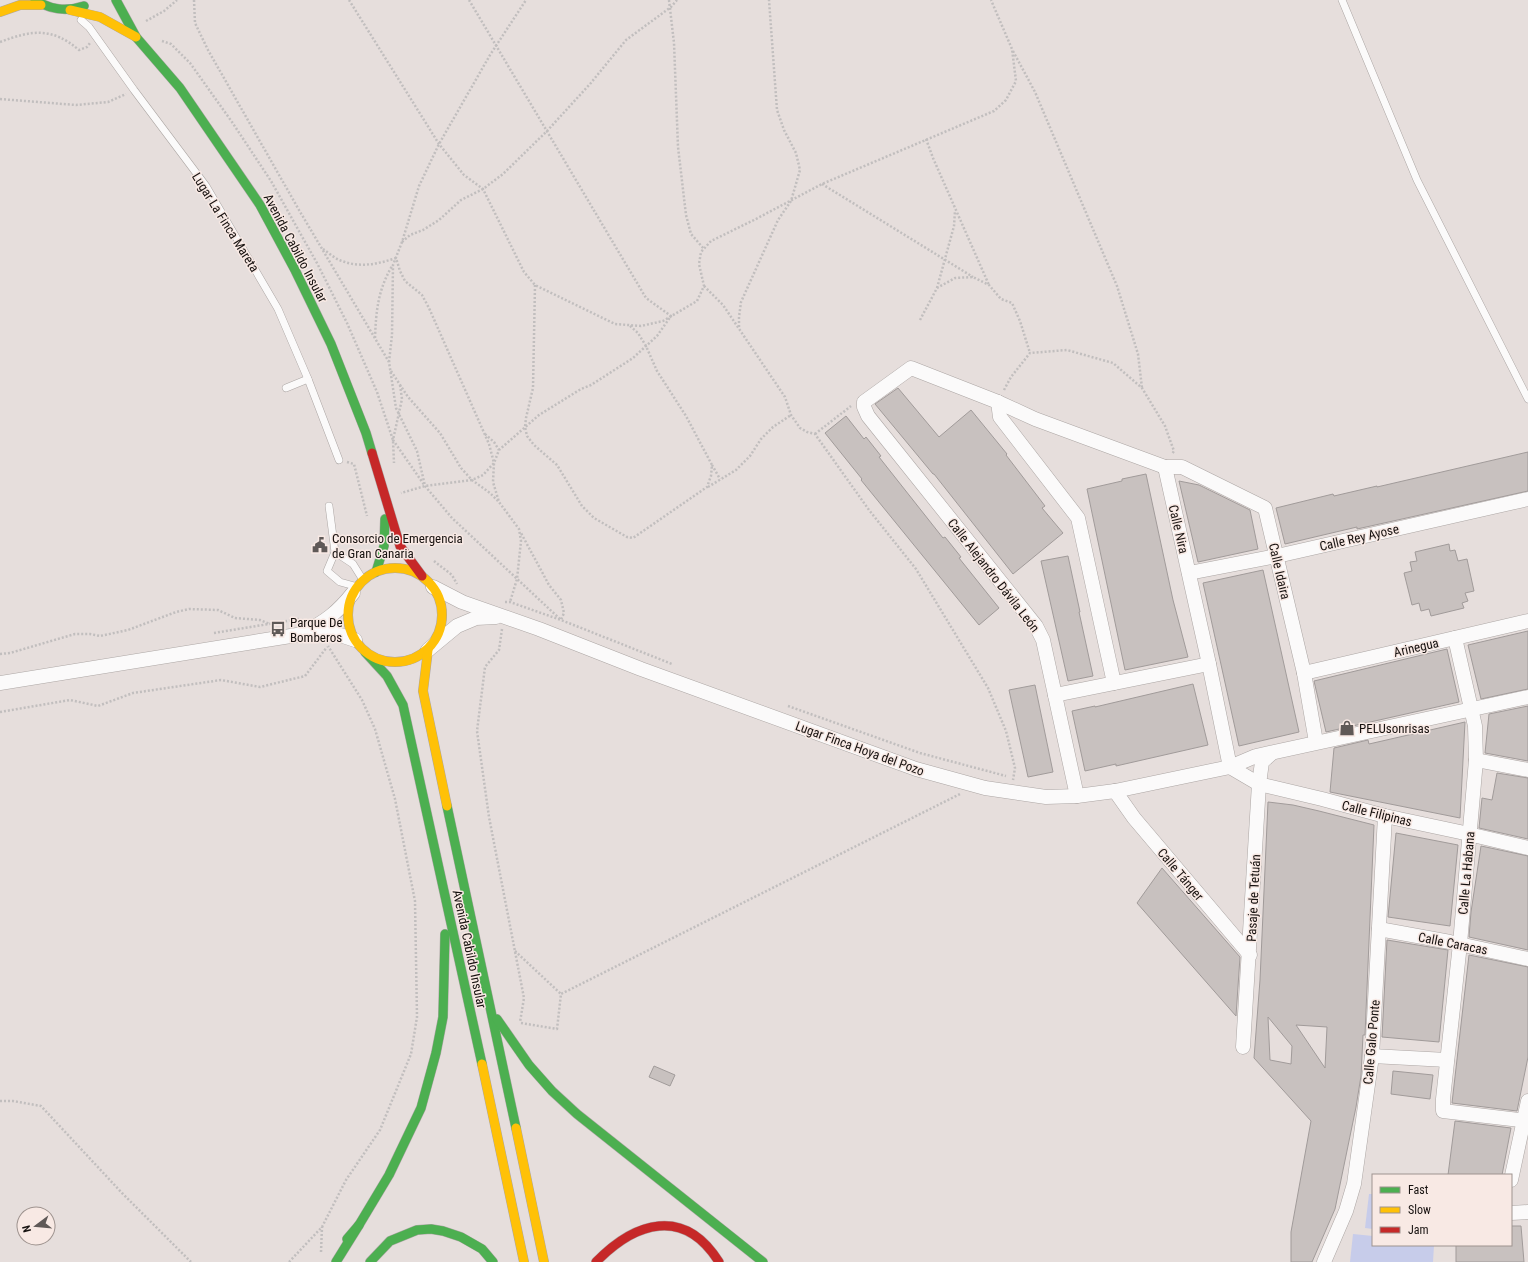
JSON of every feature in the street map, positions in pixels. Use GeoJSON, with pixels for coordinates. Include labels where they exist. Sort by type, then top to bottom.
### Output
{"type":"FeatureCollection","features":[{"type":"Feature","properties":{"kind":"main road"},"geometry":{"type":"LineString","coordinates":[[70,10],[84,7],[94,0]]}},
{"type":"Feature","properties":{"kind":"main road","name":"Avenida Cabildo Insular"},"geometry":{"type":"LineString","coordinates":[[116,0],[134,33],[180,88],[225,152],[264,212],[295,270],[331,344],[366,433],[400,546],[422,576]]}},
{"type":"Feature","properties":{"kind":"main road","name":"Avenida Cabildo Insular"},"geometry":{"type":"LineString","coordinates":[[0,12],[20,5],[38,2],[55,10],[70,10],[100,17],[134,33]]}},
{"type":"Feature","properties":{"kind":"main road","name":"Avenida Cabildo Insular"},"geometry":{"type":"LineString","coordinates":[[376,572],[383,555],[386,539],[385,497]]}},
{"type":"Feature","properties":{"kind":"main road"},"geometry":{"type":"LineString","coordinates":[[392,568],[407,569],[422,576],[434,587],[440,599],[443,613],[441,626],[436,639],[428,650],[417,658],[404,662],[390,663],[377,659],[365,652],[355,640],[350,629],[348,617],[349,604],[358,587],[376,572],[392,568]]}},
{"type":"Feature","properties":{"kind":"main road","name":"Avenida Cabildo Insular"},"geometry":{"type":"LineString","coordinates":[[428,650],[423,691],[544,1262]]}},
{"type":"Feature","properties":{"kind":"main road","name":"Avenida Cabildo Insular"},"geometry":{"type":"LineString","coordinates":[[365,652],[386,673],[397,690],[402,705],[445,893],[524,1262]]}},
{"type":"Feature","properties":{"kind":"main road"},"geometry":{"type":"LineString","coordinates":[[336,1262],[389,1175],[421,1108],[436,1053],[443,1017],[445,973],[445,893]]}},
{"type":"Feature","properties":{"kind":"main road"},"geometry":{"type":"LineString","coordinates":[[491,1012],[529,1065],[552,1091],[572,1109],[763,1262]]}},
{"type":"Feature","properties":{"kind":"main road"},"geometry":{"type":"LineString","coordinates":[[596,1262],[608,1249],[622,1238],[650,1226],[665,1224],[679,1227],[692,1233],[706,1244],[719,1262]]}},
{"type":"Feature","properties":{"kind":"main road"},"geometry":{"type":"LineString","coordinates":[[323,1259],[359,1225]]}},
{"type":"Feature","properties":{"kind":"main road"},"geometry":{"type":"LineString","coordinates":[[370,1262],[390,1241],[417,1230],[431,1229],[461,1237],[482,1249],[493,1262]]}},
{"type":"Feature","properties":{"kind":"street"},"geometry":{"type":"LineString","coordinates":[[864,402],[911,368],[998,402],[1036,419],[1165,467]]}},
{"type":"Feature","properties":{"kind":"street","name":"Calle Alejandro Dávila León"},"geometry":{"type":"LineString","coordinates":[[864,402],[864,407],[868,416],[1036,626],[1043,640],[1077,796]]}},
{"type":"Feature","properties":{"kind":"street"},"geometry":{"type":"LineString","coordinates":[[998,402],[1000,416],[1078,518],[1114,683]]}},
{"type":"Feature","properties":{"kind":"street","name":"Calle Idaira"},"geometry":{"type":"LineString","coordinates":[[1165,467],[1182,467],[1266,508],[1304,673],[1316,742]]}},
{"type":"Feature","properties":{"kind":"street","name":"Calle Nira"},"geometry":{"type":"LineString","coordinates":[[1165,467],[1209,664],[1230,767]]}},
{"type":"Feature","properties":{"kind":"street","name":"Calle Rey Ayose"},"geometry":{"type":"LineString","coordinates":[[1189,573],[1277,556],[1528,499]]}},
{"type":"Feature","properties":{"kind":"street"},"geometry":{"type":"LineString","coordinates":[[0,683],[303,634],[325,622],[340,609],[358,587]]}},
{"type":"Feature","properties":{"kind":"street","name":"Lugar Finca Hoya del Pozo"},"geometry":{"type":"LineString","coordinates":[[434,587],[462,602],[539,629],[641,669],[916,769],[976,786],[1012,793],[1046,797],[1077,796],[1114,791],[1230,767],[1256,756],[1528,697]]}},
{"type":"Feature","properties":{"kind":"street","name":"Lugar Finca Hoya del Pozo"},"geometry":{"type":"LineString","coordinates":[[428,650],[457,626],[476,618],[504,617]]}},
{"type":"Feature","properties":{"kind":"street","name":"Arinegua"},"geometry":{"type":"LineString","coordinates":[[1304,673],[1528,621]]}},
{"type":"Feature","properties":{"kind":"street"},"geometry":{"type":"LineString","coordinates":[[303,634],[325,640],[334,633],[355,640]]}},
{"type":"Feature","properties":{"kind":"street","name":"Calle La Habana"},"geometry":{"type":"LineString","coordinates":[[1455,638],[1475,726],[1476,760],[1460,944],[1443,1111],[1526,1121]]}},
{"type":"Feature","properties":{"kind":"street"},"geometry":{"type":"LineString","coordinates":[[1055,695],[1209,664]]}},
{"type":"Feature","properties":{"kind":"street","name":"Pasaje de Tetuán"},"geometry":{"type":"LineString","coordinates":[[1244,1047],[1258,784],[1262,762],[1272,753]]}},
{"type":"Feature","properties":{"kind":"street"},"geometry":{"type":"LineString","coordinates":[[1476,760],[1528,770]]}},
{"type":"Feature","properties":{"kind":"street","name":"Calle Filipinas"},"geometry":{"type":"LineString","coordinates":[[1230,767],[1258,784],[1386,816],[1528,848]]}},
{"type":"Feature","properties":{"kind":"street","name":"Calle Tánger"},"geometry":{"type":"LineString","coordinates":[[1114,791],[1134,818],[1250,955]]}},
{"type":"Feature","properties":{"kind":"street","name":"Calle Galo Ponte"},"geometry":{"type":"LineString","coordinates":[[1324,1262],[1346,1211],[1354,1184],[1372,1056],[1386,816]]}},
{"type":"Feature","properties":{"kind":"street","name":"Calle Caracas"},"geometry":{"type":"LineString","coordinates":[[1379,929],[1528,958]]}},
{"type":"Feature","properties":{"kind":"street"},"geometry":{"type":"LineString","coordinates":[[1372,1056],[1447,1060]]}},
{"type":"Feature","properties":{"kind":"street"},"geometry":{"type":"LineString","coordinates":[[1512,1176],[1526,1121],[1528,1101]]}},
{"type":"Feature","properties":{"kind":"street"},"geometry":{"type":"LineString","coordinates":[[1512,1213],[1528,1212]]}},
{"type":"Feature","properties":{"kind":"lane"},"geometry":{"type":"LineString","coordinates":[[1342,0],[1417,180],[1528,399]]}},
{"type":"Feature","properties":{"kind":"lane","name":"Lugar La Finca Mareta"},"geometry":{"type":"LineString","coordinates":[[70,10],[89,27],[206,186],[278,309],[308,379],[339,460]]}},
{"type":"Feature","properties":{"kind":"lane"},"geometry":{"type":"LineString","coordinates":[[286,388],[308,379]]}},
{"type":"Feature","properties":{"kind":"lane"},"geometry":{"type":"LineString","coordinates":[[329,506],[336,552],[327,571],[340,582],[358,587],[353,564],[336,552]]}},
{"type":"Feature","properties":{"kind":"path"},"geometry":{"type":"LineString","coordinates":[[134,33],[177,0]]}},
{"type":"Feature","properties":{"kind":"path"},"geometry":{"type":"LineString","coordinates":[[194,0],[196,23],[208,50],[389,362]]}},
{"type":"Feature","properties":{"kind":"path"},"geometry":{"type":"LineString","coordinates":[[349,0],[438,144],[464,175],[483,189],[524,272],[536,285],[615,324],[641,326],[663,321],[697,302],[704,286]]}},
{"type":"Feature","properties":{"kind":"path"},"geometry":{"type":"LineString","coordinates":[[469,0],[646,298],[670,316]]}},
{"type":"Feature","properties":{"kind":"path"},"geometry":{"type":"LineString","coordinates":[[375,338],[376,310],[384,280],[393,265],[402,242],[419,186],[438,144],[496,45],[526,0]]}},
{"type":"Feature","properties":{"kind":"path"},"geometry":{"type":"LineString","coordinates":[[669,0],[671,7],[678,147],[686,215],[691,234],[704,249]]}},
{"type":"Feature","properties":{"kind":"path"},"geometry":{"type":"LineString","coordinates":[[402,242],[410,235],[423,230],[439,220],[461,200],[483,189],[503,174],[547,131],[590,84],[626,40],[671,7],[677,0]]}},
{"type":"Feature","properties":{"kind":"path"},"geometry":{"type":"LineString","coordinates":[[739,329],[738,317],[741,302],[778,220],[791,201],[800,170],[796,153],[784,130],[777,110],[769,0]]}},
{"type":"Feature","properties":{"kind":"path"},"geometry":{"type":"LineString","coordinates":[[991,0],[1012,49],[1035,92],[1117,286],[1138,354],[1142,388]]}},
{"type":"Feature","properties":{"kind":"path"},"geometry":{"type":"LineString","coordinates":[[0,42],[25,34],[43,32],[54,34],[63,38],[79,50],[87,47],[96,37]]}},
{"type":"Feature","properties":{"kind":"path"},"geometry":{"type":"LineString","coordinates":[[158,39],[171,44],[190,63],[232,122],[271,181],[318,265],[347,323],[377,392],[393,440],[425,486],[452,518],[561,620]]}},
{"type":"Feature","properties":{"kind":"path"},"geometry":{"type":"LineString","coordinates":[[1012,49],[1016,81],[1006,100],[994,111],[822,184],[712,241],[701,252],[699,264],[704,286],[723,305],[785,397],[790,415],[800,428],[815,434],[869,510],[916,569],[988,688],[1006,731],[1014,768],[1012,793]]}},
{"type":"Feature","properties":{"kind":"path"},"geometry":{"type":"LineString","coordinates":[[0,99],[76,105],[108,102],[134,90]]}},
{"type":"Feature","properties":{"kind":"path"},"geometry":{"type":"LineString","coordinates":[[926,139],[989,285],[1001,299],[1012,302],[1020,320],[1030,353]]}},
{"type":"Feature","properties":{"kind":"path"},"geometry":{"type":"LineString","coordinates":[[822,184],[973,277],[989,285]]}},
{"type":"Feature","properties":{"kind":"path"},"geometry":{"type":"LineString","coordinates":[[920,320],[937,288],[954,226],[955,209]]}},
{"type":"Feature","properties":{"kind":"path"},"geometry":{"type":"LineString","coordinates":[[322,248],[341,261],[365,265],[385,262],[396,258]]}},
{"type":"Feature","properties":{"kind":"path"},"geometry":{"type":"LineString","coordinates":[[396,258],[405,281],[422,295],[430,308],[488,444],[494,463],[494,482],[500,502]]}},
{"type":"Feature","properties":{"kind":"path"},"geometry":{"type":"LineString","coordinates":[[393,265],[392,335],[389,362],[390,369],[396,408],[417,451],[425,486]]}},
{"type":"Feature","properties":{"kind":"path"},"geometry":{"type":"LineString","coordinates":[[937,288],[955,278],[973,277]]}},
{"type":"Feature","properties":{"kind":"path"},"geometry":{"type":"LineString","coordinates":[[536,285],[533,388],[525,427],[527,436],[534,445],[557,465],[582,506],[594,518],[627,537],[633,538],[640,534],[707,487],[736,470],[750,456],[761,440],[773,427],[790,415]]}},
{"type":"Feature","properties":{"kind":"path"},"geometry":{"type":"LineString","coordinates":[[398,494],[425,486],[472,480],[483,475],[494,463],[499,450],[508,444],[539,415],[581,389],[591,385],[633,358],[657,336],[670,316]]}},
{"type":"Feature","properties":{"kind":"path"},"geometry":{"type":"LineString","coordinates":[[629,325],[638,334],[646,346],[657,371],[686,416],[720,480]]}},
{"type":"Feature","properties":{"kind":"path"},"geometry":{"type":"LineString","coordinates":[[998,402],[1011,377],[1030,353],[1066,350],[1113,363],[1142,388],[1165,426],[1174,451],[1165,467]]}},
{"type":"Feature","properties":{"kind":"path"},"geometry":{"type":"LineString","coordinates":[[390,369],[408,397],[440,433],[461,468],[472,480],[500,502],[519,529],[549,586],[561,600],[564,612],[561,620]]}},
{"type":"Feature","properties":{"kind":"path"},"geometry":{"type":"LineString","coordinates":[[394,469],[393,440],[402,399],[400,385]]}},
{"type":"Feature","properties":{"kind":"path"},"geometry":{"type":"LineString","coordinates":[[815,434],[850,406],[864,402]]}},
{"type":"Feature","properties":{"kind":"path"},"geometry":{"type":"LineString","coordinates":[[482,432],[494,442],[499,450]]}},
{"type":"Feature","properties":{"kind":"path"},"geometry":{"type":"LineString","coordinates":[[339,460],[354,464],[368,518]]}},
{"type":"Feature","properties":{"kind":"path"},"geometry":{"type":"LineString","coordinates":[[707,487],[712,476],[712,465]]}},
{"type":"Feature","properties":{"kind":"path"},"geometry":{"type":"LineString","coordinates":[[510,602],[517,579],[521,541],[519,529]]}},
{"type":"Feature","properties":{"kind":"path"},"geometry":{"type":"LineString","coordinates":[[429,557],[452,575],[459,587]]}},
{"type":"Feature","properties":{"kind":"path"},"geometry":{"type":"LineString","coordinates":[[498,601],[510,602],[561,620],[675,666]]}},
{"type":"Feature","properties":{"kind":"path"},"geometry":{"type":"LineString","coordinates":[[0,654],[30,648],[76,634],[100,636],[128,630],[176,612],[189,609],[218,610],[235,618],[260,620],[271,624]]}},
{"type":"Feature","properties":{"kind":"path"},"geometry":{"type":"LineString","coordinates":[[504,617],[499,650],[485,667],[477,731],[489,817],[524,998],[520,1023]]}},
{"type":"Feature","properties":{"kind":"path"},"geometry":{"type":"LineString","coordinates":[[0,712],[70,700],[98,706],[133,692],[221,680],[260,687],[305,676],[325,640],[362,700],[376,729],[395,799],[415,901],[417,1017],[411,1054],[380,1130],[346,1180],[322,1227],[289,1262]]}},
{"type":"Feature","properties":{"kind":"path"},"geometry":{"type":"LineString","coordinates":[[786,706],[920,753],[1020,779]]}},
{"type":"Feature","properties":{"kind":"path"},"geometry":{"type":"LineString","coordinates":[[561,994],[976,786]]}},
{"type":"Feature","properties":{"kind":"path"},"geometry":{"type":"LineString","coordinates":[[515,950],[561,994]]}},
{"type":"Feature","properties":{"kind":"path"},"geometry":{"type":"LineString","coordinates":[[513,1020],[520,1023],[557,1029],[561,994]]}},
{"type":"Feature","properties":{"kind":"path"},"geometry":{"type":"LineString","coordinates":[[0,1101],[13,1101],[41,1106],[122,1193],[191,1262]]}},
{"type":"Feature","properties":{"kind":"path"},"geometry":{"type":"LineString","coordinates":[[322,1227],[323,1259]]}},
{"type":"Feature","properties":{"kind":"shaded area"},"geometry":{"type":"Polygon","coordinates":[[[1369,1194],[1372,1194],[1372,1229],[1365,1228],[1369,1194]]]}},
{"type":"Feature","properties":{"kind":"shaded area"},"geometry":{"type":"Polygon","coordinates":[[[1353,1234],[1372,1236],[1372,1246],[1434,1246],[1433,1262],[1350,1262],[1353,1234]]]}},
{"type":"Feature","properties":{"kind":"building"},"geometry":{"type":"Polygon","coordinates":[[[898,388],[939,437],[971,410],[1007,454],[1006,455],[1045,506],[1042,508],[1063,533],[1013,574],[934,474],[875,404],[898,388]]]}},
{"type":"Feature","properties":{"kind":"building"},"geometry":{"type":"Polygon","coordinates":[[[846,416],[864,439],[866,437],[881,456],[879,457],[943,538],[945,537],[961,557],[959,558],[999,608],[979,625],[861,480],[862,479],[825,433],[846,416]]]}},
{"type":"Feature","properties":{"kind":"building"},"geometry":{"type":"Polygon","coordinates":[[[1528,452],[1528,491],[1357,529],[1357,527],[1285,544],[1276,508],[1333,494],[1334,496],[1377,487],[1528,452]]]}},
{"type":"Feature","properties":{"kind":"building"},"geometry":{"type":"Polygon","coordinates":[[[1146,474],[1173,600],[1188,657],[1125,670],[1087,489],[1146,474]]]}},
{"type":"Feature","properties":{"kind":"building"},"geometry":{"type":"Polygon","coordinates":[[[1179,481],[1199,485],[1250,510],[1258,549],[1198,562],[1179,481]]]}},
{"type":"Feature","properties":{"kind":"building"},"geometry":{"type":"Polygon","coordinates":[[[1449,544],[1450,551],[1455,550],[1458,561],[1467,559],[1474,591],[1465,593],[1468,601],[1462,603],[1464,608],[1431,616],[1429,609],[1421,611],[1419,603],[1412,605],[1404,573],[1412,571],[1410,562],[1417,561],[1415,552],[1449,544]]]}},
{"type":"Feature","properties":{"kind":"building"},"geometry":{"type":"Polygon","coordinates":[[[1068,556],[1093,676],[1068,681],[1041,561],[1068,556]]]}},
{"type":"Feature","properties":{"kind":"building"},"geometry":{"type":"Polygon","coordinates":[[[1263,570],[1299,732],[1239,746],[1203,583],[1263,570]]]}},
{"type":"Feature","properties":{"kind":"building"},"geometry":{"type":"Polygon","coordinates":[[[1528,631],[1528,689],[1481,699],[1468,645],[1528,631]]]}},
{"type":"Feature","properties":{"kind":"building"},"geometry":{"type":"Polygon","coordinates":[[[1447,649],[1459,702],[1326,732],[1314,681],[1447,649]]]}},
{"type":"Feature","properties":{"kind":"building"},"geometry":{"type":"Polygon","coordinates":[[[1193,684],[1208,745],[1116,766],[1116,764],[1085,771],[1072,711],[1193,684]]]}},
{"type":"Feature","properties":{"kind":"building"},"geometry":{"type":"Polygon","coordinates":[[[1035,685],[1053,772],[1028,777],[1009,690],[1035,685]]]}},
{"type":"Feature","properties":{"kind":"building"},"geometry":{"type":"Polygon","coordinates":[[[1528,706],[1528,761],[1485,753],[1489,714],[1528,706]]]}},
{"type":"Feature","properties":{"kind":"building"},"geometry":{"type":"Polygon","coordinates":[[[1465,722],[1460,818],[1330,792],[1334,748],[1368,740],[1369,744],[1465,722]]]}},
{"type":"Feature","properties":{"kind":"building"},"geometry":{"type":"Polygon","coordinates":[[[1497,773],[1528,778],[1528,839],[1479,828],[1482,798],[1492,800],[1497,773]]]}},
{"type":"Feature","properties":{"kind":"building"},"geometry":{"type":"Polygon","coordinates":[[[1268,802],[1293,805],[1374,825],[1365,1035],[1363,1035],[1361,1076],[1335,1209],[1312,1262],[1291,1262],[1291,1232],[1311,1121],[1254,1058],[1260,980],[1268,802]],[[1268,1017],[1270,1060],[1291,1064],[1292,1046],[1268,1017]],[[1296,1025],[1325,1068],[1327,1027],[1296,1025]]]}},
{"type":"Feature","properties":{"kind":"building"},"geometry":{"type":"Polygon","coordinates":[[[1396,833],[1458,845],[1450,926],[1388,917],[1396,833]]]}},
{"type":"Feature","properties":{"kind":"building"},"geometry":{"type":"Polygon","coordinates":[[[1481,846],[1528,856],[1528,950],[1469,937],[1471,912],[1481,846]]]}},
{"type":"Feature","properties":{"kind":"building"},"geometry":{"type":"Polygon","coordinates":[[[1162,868],[1240,957],[1236,1016],[1137,903],[1162,868]]]}},
{"type":"Feature","properties":{"kind":"building"},"geometry":{"type":"Polygon","coordinates":[[[1387,940],[1448,950],[1439,1042],[1382,1037],[1387,940]]]}},
{"type":"Feature","properties":{"kind":"building"},"geometry":{"type":"Polygon","coordinates":[[[1469,955],[1528,967],[1528,1057],[1517,1111],[1452,1103],[1469,955]]]}},
{"type":"Feature","properties":{"kind":"building"},"geometry":{"type":"Polygon","coordinates":[[[654,1066],[675,1075],[670,1086],[649,1077],[654,1066]]]}},
{"type":"Feature","properties":{"kind":"building"},"geometry":{"type":"Polygon","coordinates":[[[1393,1071],[1433,1075],[1430,1099],[1391,1094],[1393,1071]]]}},
{"type":"Feature","properties":{"kind":"building"},"geometry":{"type":"Polygon","coordinates":[[[1455,1121],[1511,1128],[1502,1174],[1448,1174],[1455,1121]]]}},
{"type":"Feature","properties":{"kind":"building"},"geometry":{"type":"Polygon","coordinates":[[[1512,1226],[1521,1226],[1524,1262],[1456,1262],[1456,1246],[1512,1246],[1512,1226]]]}},
{"type":"Feature","properties":{"kind":"traffic: fast"},"geometry":{"type":"LineString","coordinates":[[35,0],[47,6],[59,9],[71,9],[84,6]]}},
{"type":"Feature","properties":{"kind":"traffic: fast"},"geometry":{"type":"LineString","coordinates":[[116,0],[136,37],[180,88],[260,205],[295,270],[331,344],[366,433],[372,453]]}},
{"type":"Feature","properties":{"kind":"traffic: fast"},"geometry":{"type":"LineString","coordinates":[[376,572],[384,546],[385,519]]}},
{"type":"Feature","properties":{"kind":"traffic: fast"},"geometry":{"type":"LineString","coordinates":[[365,652],[387,676],[403,705],[482,1064]]}},
{"type":"Feature","properties":{"kind":"traffic: fast"},"geometry":{"type":"LineString","coordinates":[[447,806],[516,1128]]}},
{"type":"Feature","properties":{"kind":"traffic: fast"},"geometry":{"type":"LineString","coordinates":[[347,1239],[359,1225],[389,1175],[421,1108],[436,1053],[443,1017],[445,934]]}},
{"type":"Feature","properties":{"kind":"traffic: fast"},"geometry":{"type":"LineString","coordinates":[[497,1019],[529,1065],[552,1091],[577,1114],[763,1262]]}},
{"type":"Feature","properties":{"kind":"traffic: fast"},"geometry":{"type":"LineString","coordinates":[[336,1262],[359,1225]]}},
{"type":"Feature","properties":{"kind":"traffic: fast"},"geometry":{"type":"LineString","coordinates":[[370,1262],[390,1241],[417,1230],[431,1229],[461,1237],[482,1249],[493,1262]]}},
{"type":"Feature","properties":{"kind":"traffic: slow"},"geometry":{"type":"LineString","coordinates":[[0,12],[20,5],[41,5]]}},
{"type":"Feature","properties":{"kind":"traffic: slow"},"geometry":{"type":"LineString","coordinates":[[70,10],[100,17],[136,37]]}},
{"type":"Feature","properties":{"kind":"traffic: slow"},"geometry":{"type":"LineString","coordinates":[[395,568],[413,571],[428,582],[439,597],[442,615],[439,633],[428,648],[413,659],[395,662],[377,659],[362,648],[351,633],[348,615],[351,597],[362,582],[377,571],[395,568]]}},
{"type":"Feature","properties":{"kind":"traffic: slow"},"geometry":{"type":"LineString","coordinates":[[428,650],[423,691],[447,806]]}},
{"type":"Feature","properties":{"kind":"traffic: slow"},"geometry":{"type":"LineString","coordinates":[[482,1064],[524,1262]]}},
{"type":"Feature","properties":{"kind":"traffic: slow"},"geometry":{"type":"LineString","coordinates":[[516,1128],[544,1262]]}},
{"type":"Feature","properties":{"kind":"traffic: jam"},"geometry":{"type":"LineString","coordinates":[[372,453],[400,546],[422,576]]}},
{"type":"Feature","properties":{"kind":"traffic: jam"},"geometry":{"type":"LineString","coordinates":[[596,1262],[611,1248],[627,1237],[643,1230],[659,1226],[675,1227],[690,1233],[705,1244],[719,1262]]}},
{"type":"Feature","properties":{"kind":"place","name":"Consorcio de Emergencia de Gran Canaria"},"geometry":{"type":"Point","coordinates":[320,545]}},
{"type":"Feature","properties":{"kind":"place","name":"Parque De Bomberos"},"geometry":{"type":"Point","coordinates":[278,629]}},
{"type":"Feature","properties":{"kind":"place","name":"PELUsonrisas"},"geometry":{"type":"Point","coordinates":[1347,728]}}]}
